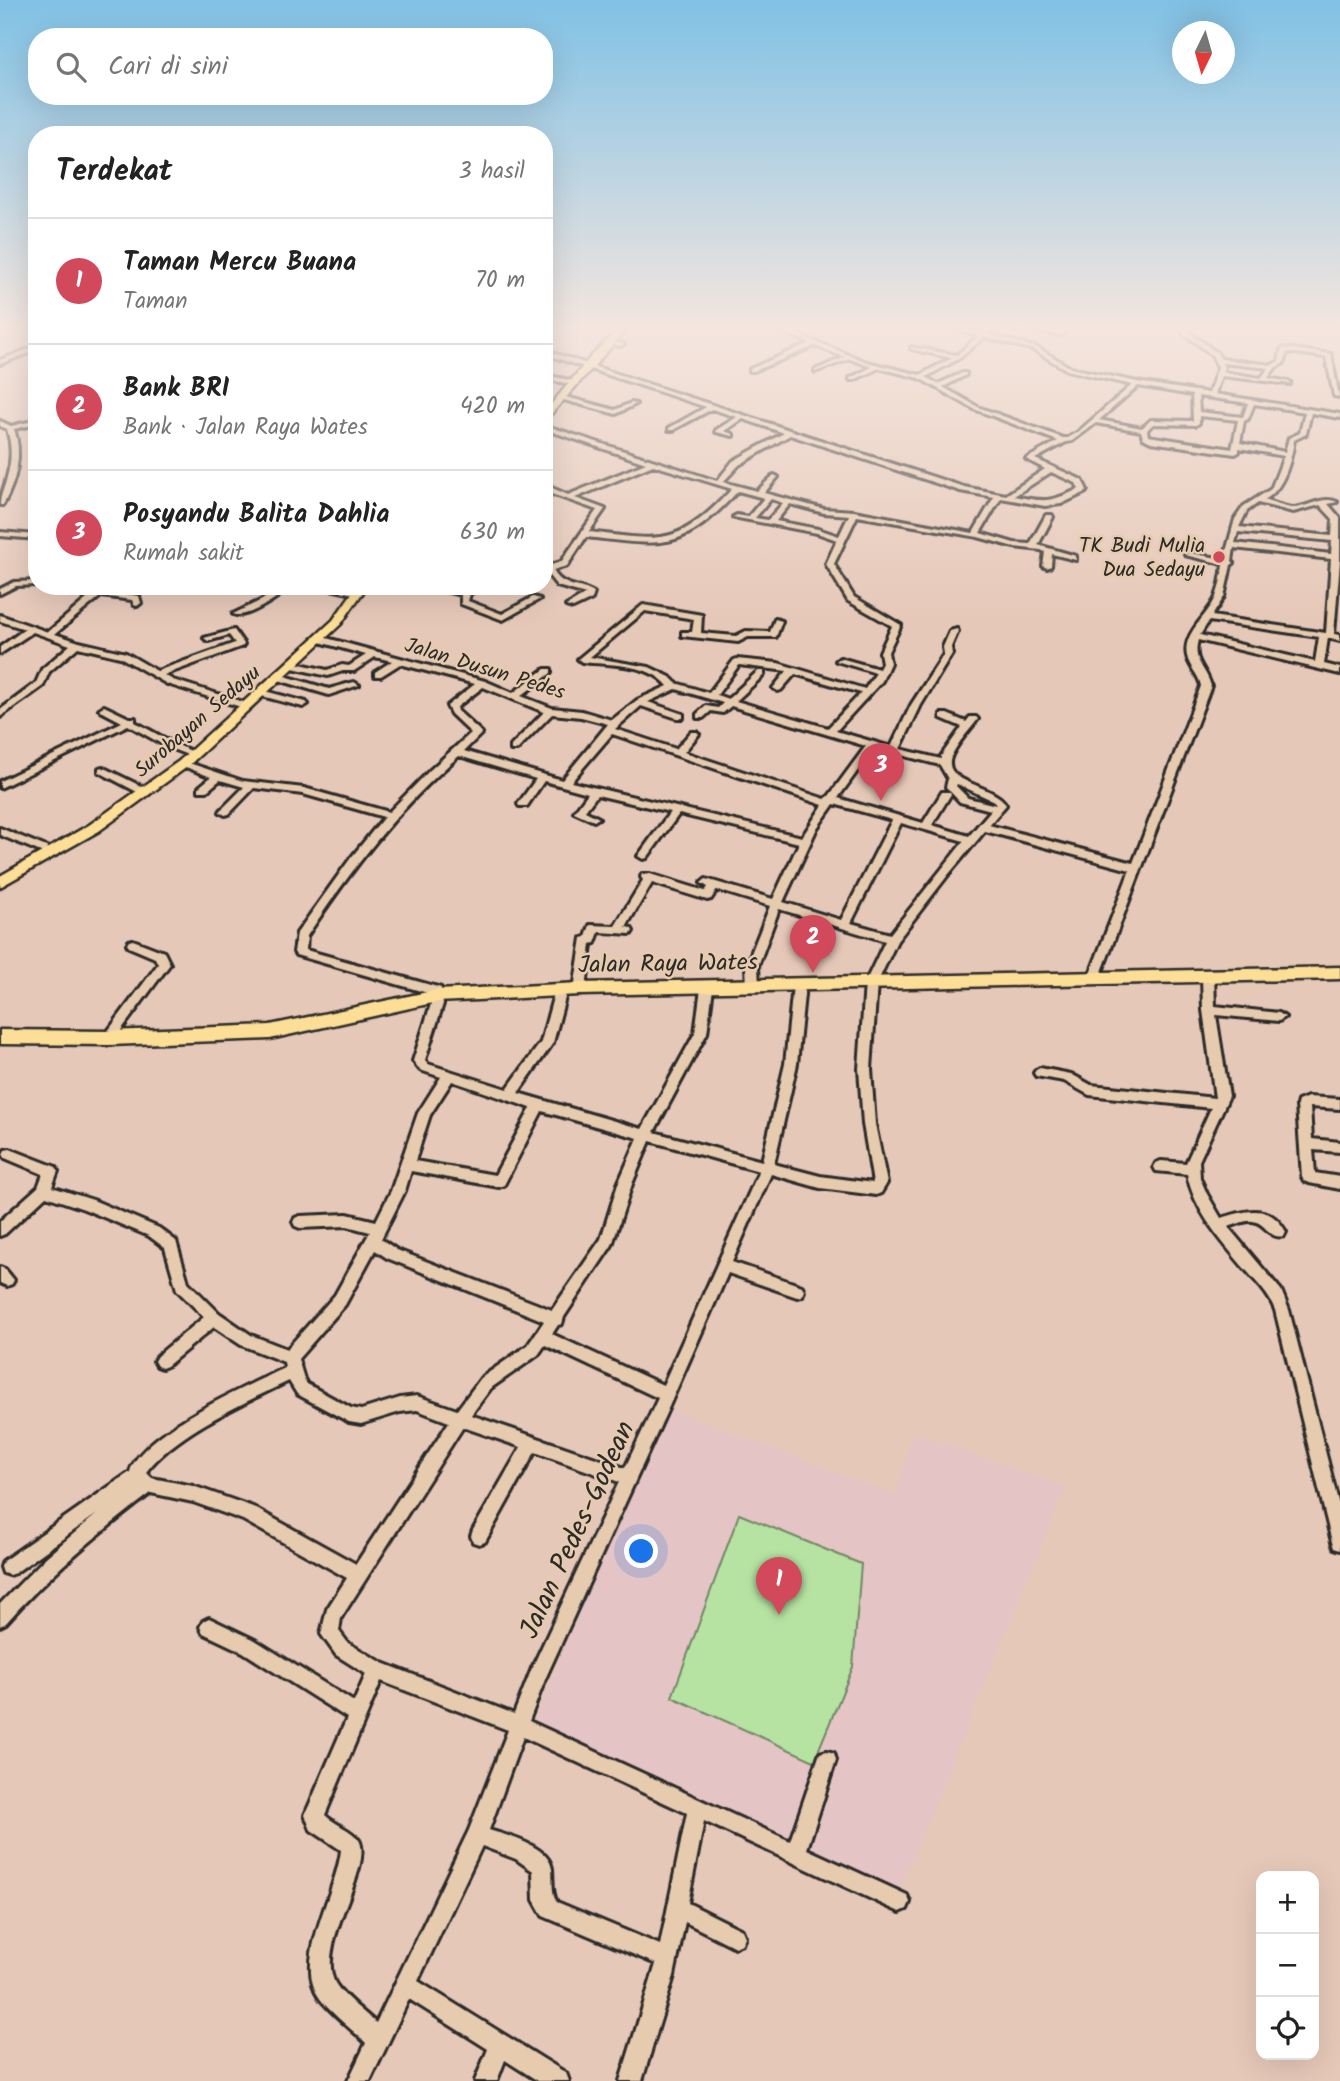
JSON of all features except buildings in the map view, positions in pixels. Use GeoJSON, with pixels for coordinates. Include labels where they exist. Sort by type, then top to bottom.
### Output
{"type":"FeatureCollection","features":[{"type":"Feature","properties":{"kind":"highway","name":"Jalan Raya Wates"},"geometry":{"type":"LineString","coordinates":[[0,1037],[109,1038],[255,1033],[437,996],[580,989],[1340,973]]}},
{"type":"Feature","properties":{"kind":"main road","name":"Surobayan Sedayu"},"geometry":{"type":"LineString","coordinates":[[0,883],[52,853],[145,792],[188,759],[337,622],[356,595]]}},
{"type":"Feature","properties":{"kind":"street"},"geometry":{"type":"LineString","coordinates":[[5,426],[18,426]]}},
{"type":"Feature","properties":{"kind":"street"},"geometry":{"type":"LineString","coordinates":[[671,429],[676,426]]}},
{"type":"Feature","properties":{"kind":"street"},"geometry":{"type":"LineString","coordinates":[[727,426],[718,431],[731,435]]}},
{"type":"Feature","properties":{"kind":"street"},"geometry":{"type":"LineString","coordinates":[[766,426],[951,486],[1052,504],[1083,490],[1079,482],[1029,458],[1063,442],[1087,426]]}},
{"type":"Feature","properties":{"kind":"street"},"geometry":{"type":"LineString","coordinates":[[1022,426],[1079,449]]}},
{"type":"Feature","properties":{"kind":"street"},"geometry":{"type":"LineString","coordinates":[[1123,426],[1144,430]]}},
{"type":"Feature","properties":{"kind":"street"},"geometry":{"type":"LineString","coordinates":[[1144,430],[1147,426]]}},
{"type":"Feature","properties":{"kind":"street"},"geometry":{"type":"LineString","coordinates":[[1144,430],[1145,436],[1152,440],[1235,452],[1240,426]]}},
{"type":"Feature","properties":{"kind":"street"},"geometry":{"type":"LineString","coordinates":[[1094,979],[1206,686],[1204,672],[1191,655],[1200,625],[1208,618],[1221,596],[1230,564],[1235,529],[1246,508],[1275,489],[1291,439],[1303,434],[1305,426]]}},
{"type":"Feature","properties":{"kind":"street"},"geometry":{"type":"LineString","coordinates":[[0,503],[11,480],[15,442],[10,428]]}},
{"type":"Feature","properties":{"kind":"street"},"geometry":{"type":"LineString","coordinates":[[553,430],[718,484],[824,511],[853,513],[978,535],[1049,550],[1073,558]]}},
{"type":"Feature","properties":{"kind":"street"},"geometry":{"type":"LineString","coordinates":[[718,484],[736,463],[788,433]]}},
{"type":"Feature","properties":{"kind":"street"},"geometry":{"type":"LineString","coordinates":[[1237,445],[1287,454]]}},
{"type":"Feature","properties":{"kind":"street"},"geometry":{"type":"LineString","coordinates":[[568,498],[651,463]]}},
{"type":"Feature","properties":{"kind":"street"},"geometry":{"type":"LineString","coordinates":[[1007,497],[1050,469]]}},
{"type":"Feature","properties":{"kind":"street"},"geometry":{"type":"LineString","coordinates":[[760,493],[774,477]]}},
{"type":"Feature","properties":{"kind":"street"},"geometry":{"type":"LineString","coordinates":[[585,534],[677,540],[709,519],[737,488]]}},
{"type":"Feature","properties":{"kind":"street"},"geometry":{"type":"LineString","coordinates":[[553,492],[601,509],[565,564],[553,568]]}},
{"type":"Feature","properties":{"kind":"street"},"geometry":{"type":"LineString","coordinates":[[750,519],[770,496]]}},
{"type":"Feature","properties":{"kind":"street"},"geometry":{"type":"LineString","coordinates":[[978,535],[998,496]]}},
{"type":"Feature","properties":{"kind":"street"},"geometry":{"type":"LineString","coordinates":[[770,523],[789,501]]}},
{"type":"Feature","properties":{"kind":"street"},"geometry":{"type":"LineString","coordinates":[[1258,501],[1293,510],[1322,502],[1334,502]]}},
{"type":"Feature","properties":{"kind":"street"},"geometry":{"type":"LineString","coordinates":[[1319,666],[1331,637],[1338,519],[1322,502]]}},
{"type":"Feature","properties":{"kind":"street"},"geometry":{"type":"LineString","coordinates":[[830,732],[881,672],[886,663],[884,652],[897,625],[854,601],[830,561],[853,513]]}},
{"type":"Feature","properties":{"kind":"street"},"geometry":{"type":"LineString","coordinates":[[737,517],[839,538]]}},
{"type":"Feature","properties":{"kind":"street"},"geometry":{"type":"LineString","coordinates":[[1033,547],[1049,517]]}},
{"type":"Feature","properties":{"kind":"street"},"geometry":{"type":"LineString","coordinates":[[1235,529],[1335,539]]}},
{"type":"Feature","properties":{"kind":"street"},"geometry":{"type":"LineString","coordinates":[[1,535],[28,536]]}},
{"type":"Feature","properties":{"kind":"street"},"geometry":{"type":"LineString","coordinates":[[1233,545],[1337,557]]}},
{"type":"Feature","properties":{"kind":"street"},"geometry":{"type":"LineString","coordinates":[[1047,566],[1049,550]]}},
{"type":"Feature","properties":{"kind":"street"},"geometry":{"type":"LineString","coordinates":[[1189,555],[1230,564]]}},
{"type":"Feature","properties":{"kind":"street"},"geometry":{"type":"LineString","coordinates":[[553,579],[562,586],[590,593],[589,597],[570,606]]}},
{"type":"Feature","properties":{"kind":"street"},"geometry":{"type":"LineString","coordinates":[[0,592],[14,584],[28,583]]}},
{"type":"Feature","properties":{"kind":"street"},"geometry":{"type":"LineString","coordinates":[[48,636],[98,595]]}},
{"type":"Feature","properties":{"kind":"street"},"geometry":{"type":"LineString","coordinates":[[114,595],[136,598],[137,603]]}},
{"type":"Feature","properties":{"kind":"street"},"geometry":{"type":"LineString","coordinates":[[237,614],[275,595]]}},
{"type":"Feature","properties":{"kind":"street"},"geometry":{"type":"LineString","coordinates":[[466,595],[464,601],[503,617],[536,599]]}},
{"type":"Feature","properties":{"kind":"street"},"geometry":{"type":"LineString","coordinates":[[673,686],[671,681],[643,668],[582,659],[643,608],[699,617],[696,635]]}},
{"type":"Feature","properties":{"kind":"street"},"geometry":{"type":"LineString","coordinates":[[0,618],[48,636],[123,655],[174,684],[247,706]]}},
{"type":"Feature","properties":{"kind":"street"},"geometry":{"type":"LineString","coordinates":[[1208,618],[1255,628],[1278,627],[1331,637]]}},
{"type":"Feature","properties":{"kind":"street"},"geometry":{"type":"LineString","coordinates":[[685,634],[740,642],[746,634],[773,635],[778,621]]}},
{"type":"Feature","properties":{"kind":"street"},"geometry":{"type":"LineString","coordinates":[[0,651],[30,630]]}},
{"type":"Feature","properties":{"kind":"street"},"geometry":{"type":"LineString","coordinates":[[894,751],[916,705],[948,654],[947,647],[954,631]]}},
{"type":"Feature","properties":{"kind":"street"},"geometry":{"type":"LineString","coordinates":[[157,674],[240,644],[231,632],[208,638]]}},
{"type":"Feature","properties":{"kind":"street"},"geometry":{"type":"LineString","coordinates":[[1196,637],[1340,671]]}},
{"type":"Feature","properties":{"kind":"street","name":"Jalan Dusun Pedes"},"geometry":{"type":"LineString","coordinates":[[319,639],[482,683],[550,711],[582,714],[678,752],[828,801]]}},
{"type":"Feature","properties":{"kind":"street"},"geometry":{"type":"LineString","coordinates":[[0,714],[40,684],[45,671],[76,644]]}},
{"type":"Feature","properties":{"kind":"street"},"geometry":{"type":"LineString","coordinates":[[291,665],[331,673],[342,668],[351,669],[373,654]]}},
{"type":"Feature","properties":{"kind":"street"},"geometry":{"type":"LineString","coordinates":[[711,697],[739,659],[793,670],[866,692]]}},
{"type":"Feature","properties":{"kind":"street"},"geometry":{"type":"LineString","coordinates":[[840,661],[881,672]]}},
{"type":"Feature","properties":{"kind":"street"},"geometry":{"type":"LineString","coordinates":[[378,674],[397,662]]}},
{"type":"Feature","properties":{"kind":"street"},"geometry":{"type":"LineString","coordinates":[[778,688],[793,670]]}},
{"type":"Feature","properties":{"kind":"street"},"geometry":{"type":"LineString","coordinates":[[513,697],[548,671]]}},
{"type":"Feature","properties":{"kind":"street"},"geometry":{"type":"LineString","coordinates":[[700,716],[709,708],[720,711],[761,673]]}},
{"type":"Feature","properties":{"kind":"street"},"geometry":{"type":"LineString","coordinates":[[277,678],[329,692],[354,685]]}},
{"type":"Feature","properties":{"kind":"street"},"geometry":{"type":"LineString","coordinates":[[277,678],[302,686],[293,696]]}},
{"type":"Feature","properties":{"kind":"street"},"geometry":{"type":"LineString","coordinates":[[482,683],[452,706],[454,712],[477,733],[388,815],[357,853],[301,936],[300,952],[437,991],[419,1061],[424,1067],[539,1105],[820,1182],[879,1188],[865,1069],[871,983],[892,939],[999,809],[958,796],[951,787],[953,779],[944,763],[946,755],[971,723],[944,716]]}},
{"type":"Feature","properties":{"kind":"street"},"geometry":{"type":"LineString","coordinates":[[564,784],[612,727],[640,702],[673,686],[872,745],[944,763]]}},
{"type":"Feature","properties":{"kind":"street"},"geometry":{"type":"LineString","coordinates":[[261,693],[293,696],[303,704]]}},
{"type":"Feature","properties":{"kind":"street"},"geometry":{"type":"LineString","coordinates":[[640,702],[680,716]]}},
{"type":"Feature","properties":{"kind":"street"},"geometry":{"type":"LineString","coordinates":[[104,709],[132,720],[217,777],[251,786],[304,791],[388,815]]}},
{"type":"Feature","properties":{"kind":"street"},"geometry":{"type":"LineString","coordinates":[[514,748],[550,711]]}},
{"type":"Feature","properties":{"kind":"street"},"geometry":{"type":"LineString","coordinates":[[0,785],[132,720]]}},
{"type":"Feature","properties":{"kind":"street"},"geometry":{"type":"LineString","coordinates":[[678,752],[694,734]]}},
{"type":"Feature","properties":{"kind":"street"},"geometry":{"type":"LineString","coordinates":[[753,986],[752,967],[804,841],[828,801],[872,745]]}},
{"type":"Feature","properties":{"kind":"street"},"geometry":{"type":"LineString","coordinates":[[457,752],[594,792],[804,841]]}},
{"type":"Feature","properties":{"kind":"street"},"geometry":{"type":"LineString","coordinates":[[102,770],[145,792]]}},
{"type":"Feature","properties":{"kind":"street"},"geometry":{"type":"LineString","coordinates":[[203,789],[217,777]]}},
{"type":"Feature","properties":{"kind":"street"},"geometry":{"type":"LineString","coordinates":[[523,804],[541,778]]}},
{"type":"Feature","properties":{"kind":"street"},"geometry":{"type":"LineString","coordinates":[[225,812],[251,786]]}},
{"type":"Feature","properties":{"kind":"street"},"geometry":{"type":"LineString","coordinates":[[594,792],[579,812],[594,818]]}},
{"type":"Feature","properties":{"kind":"street"},"geometry":{"type":"LineString","coordinates":[[926,827],[946,794]]}},
{"type":"Feature","properties":{"kind":"street"},"geometry":{"type":"LineString","coordinates":[[828,801],[971,840]]}},
{"type":"Feature","properties":{"kind":"street"},"geometry":{"type":"LineString","coordinates":[[643,856],[676,811]]}},
{"type":"Feature","properties":{"kind":"street"},"geometry":{"type":"LineString","coordinates":[[845,923],[898,818]]}},
{"type":"Feature","properties":{"kind":"street"},"geometry":{"type":"LineString","coordinates":[[983,827],[1137,868]]}},
{"type":"Feature","properties":{"kind":"street"},"geometry":{"type":"LineString","coordinates":[[0,831],[52,853]]}},
{"type":"Feature","properties":{"kind":"street"},"geometry":{"type":"LineString","coordinates":[[580,989],[586,940],[591,940],[594,928],[623,931],[648,878],[707,897],[710,884],[892,939]]}},
{"type":"Feature","properties":{"kind":"street"},"geometry":{"type":"LineString","coordinates":[[109,1038],[164,964],[160,955],[133,944]]}},
{"type":"Feature","properties":{"kind":"street"},"geometry":{"type":"LineString","coordinates":[[1208,976],[1209,1010],[1221,1082],[1220,1104],[1192,1161],[1191,1169],[1201,1195],[1220,1224],[1276,1295],[1282,1310],[1337,1517],[1340,1542]]}},
{"type":"Feature","properties":{"kind":"street","name":"Jalan Pedes-Godean"},"geometry":{"type":"LineString","coordinates":[[359,2081],[477,1835],[518,1726],[766,1167],[791,1064],[799,985]]}},
{"type":"Feature","properties":{"kind":"street"},"geometry":{"type":"LineString","coordinates":[[707,988],[701,1032],[646,1135],[607,1241],[533,1350],[486,1383],[459,1420],[333,1615],[330,1633],[342,1649],[377,1670],[518,1726],[900,1902]]}},
{"type":"Feature","properties":{"kind":"street"},"geometry":{"type":"LineString","coordinates":[[510,1095],[547,1043],[561,990]]}},
{"type":"Feature","properties":{"kind":"street"},"geometry":{"type":"LineString","coordinates":[[1209,1010],[1279,1017]]}},
{"type":"Feature","properties":{"kind":"street"},"geometry":{"type":"LineString","coordinates":[[1040,1073],[1067,1077],[1089,1090],[1220,1104]]}},
{"type":"Feature","properties":{"kind":"street"},"geometry":{"type":"LineString","coordinates":[[143,1480],[142,1463],[174,1437],[292,1364],[340,1300],[389,1212],[408,1165],[424,1113],[450,1074]]}},
{"type":"Feature","properties":{"kind":"street"},"geometry":{"type":"LineString","coordinates":[[1340,1104],[1304,1103],[1309,1177],[1340,1183]]}},
{"type":"Feature","properties":{"kind":"street"},"geometry":{"type":"LineString","coordinates":[[408,1165],[499,1181],[539,1105]]}},
{"type":"Feature","properties":{"kind":"street"},"geometry":{"type":"LineString","coordinates":[[1307,1144],[1340,1147]]}},
{"type":"Feature","properties":{"kind":"street"},"geometry":{"type":"LineString","coordinates":[[0,1230],[44,1190],[51,1171],[10,1154]]}},
{"type":"Feature","properties":{"kind":"street"},"geometry":{"type":"LineString","coordinates":[[1161,1167],[1191,1169]]}},
{"type":"Feature","properties":{"kind":"street"},"geometry":{"type":"LineString","coordinates":[[44,1190],[88,1204],[154,1232],[171,1245],[182,1285],[214,1318],[246,1340],[292,1364],[302,1390],[349,1415],[361,1417],[400,1405],[417,1403],[627,1477]]}},
{"type":"Feature","properties":{"kind":"street"},"geometry":{"type":"LineString","coordinates":[[1220,1224],[1256,1214],[1264,1216],[1279,1232]]}},
{"type":"Feature","properties":{"kind":"street"},"geometry":{"type":"LineString","coordinates":[[300,1222],[347,1220],[376,1235],[392,1254],[556,1319]]}},
{"type":"Feature","properties":{"kind":"street"},"geometry":{"type":"LineString","coordinates":[[723,1265],[797,1291]]}},
{"type":"Feature","properties":{"kind":"street"},"geometry":{"type":"LineString","coordinates":[[162,1361],[214,1318]]}},
{"type":"Feature","properties":{"kind":"street"},"geometry":{"type":"LineString","coordinates":[[543,1337],[666,1394]]}},
{"type":"Feature","properties":{"kind":"street"},"geometry":{"type":"LineString","coordinates":[[479,1536],[531,1444]]}},
{"type":"Feature","properties":{"kind":"street"},"geometry":{"type":"LineString","coordinates":[[0,1617],[30,1581],[64,1548],[143,1480]]}},
{"type":"Feature","properties":{"kind":"street"},"geometry":{"type":"LineString","coordinates":[[9,1567],[143,1480],[247,1513],[359,1575]]}},
{"type":"Feature","properties":{"kind":"street"},"geometry":{"type":"LineString","coordinates":[[209,1627],[249,1646],[356,1713]]}},
{"type":"Feature","properties":{"kind":"street"},"geometry":{"type":"LineString","coordinates":[[377,1670],[356,1713],[315,1815],[318,1824],[351,1845],[324,1935],[322,1973],[326,1990],[378,2039]]}},
{"type":"Feature","properties":{"kind":"street"},"geometry":{"type":"LineString","coordinates":[[796,1852],[827,1760]]}},
{"type":"Feature","properties":{"kind":"street"},"geometry":{"type":"LineString","coordinates":[[631,2081],[650,2029],[697,1808]]}},
{"type":"Feature","properties":{"kind":"street"},"geometry":{"type":"LineString","coordinates":[[477,1835],[522,1851],[544,1868],[544,1900],[550,1909],[667,1958]]}},
{"type":"Feature","properties":{"kind":"street"},"geometry":{"type":"LineString","coordinates":[[677,1908],[735,1937]]}},
{"type":"Feature","properties":{"kind":"street"},"geometry":{"type":"LineString","coordinates":[[405,1985],[558,2081]]}},
{"type":"Feature","properties":{"kind":"street"},"geometry":{"type":"LineString","coordinates":[[486,2081],[500,2046]]}},
{"type":"Feature","properties":{"kind":"shaded area"},"geometry":{"type":"Polygon","coordinates":[[[659,1405],[896,1495],[913,1433],[1066,1487],[898,1892],[528,1737],[659,1405]]]}},
{"type":"Feature","properties":{"kind":"green space"},"geometry":{"type":"Polygon","coordinates":[[[739,1514],[861,1564],[853,1667],[814,1761],[672,1697],[739,1514]]]}},
{"type":"Feature","properties":{"kind":"place","name":"TK Budi Mulia Dua Sedayu"},"geometry":{"type":"Point","coordinates":[1219,557]}},
{"type":"Feature","properties":{"kind":"place","name":"Posyandu Balita Dahlia"},"geometry":{"type":"Point","coordinates":[881,801]}},
{"type":"Feature","properties":{"kind":"place","name":"Bank BRI"},"geometry":{"type":"Point","coordinates":[813,973]}},
{"type":"Feature","properties":{"kind":"place","name":"Taman Mercu Buana"},"geometry":{"type":"Point","coordinates":[779,1615]}}]}
